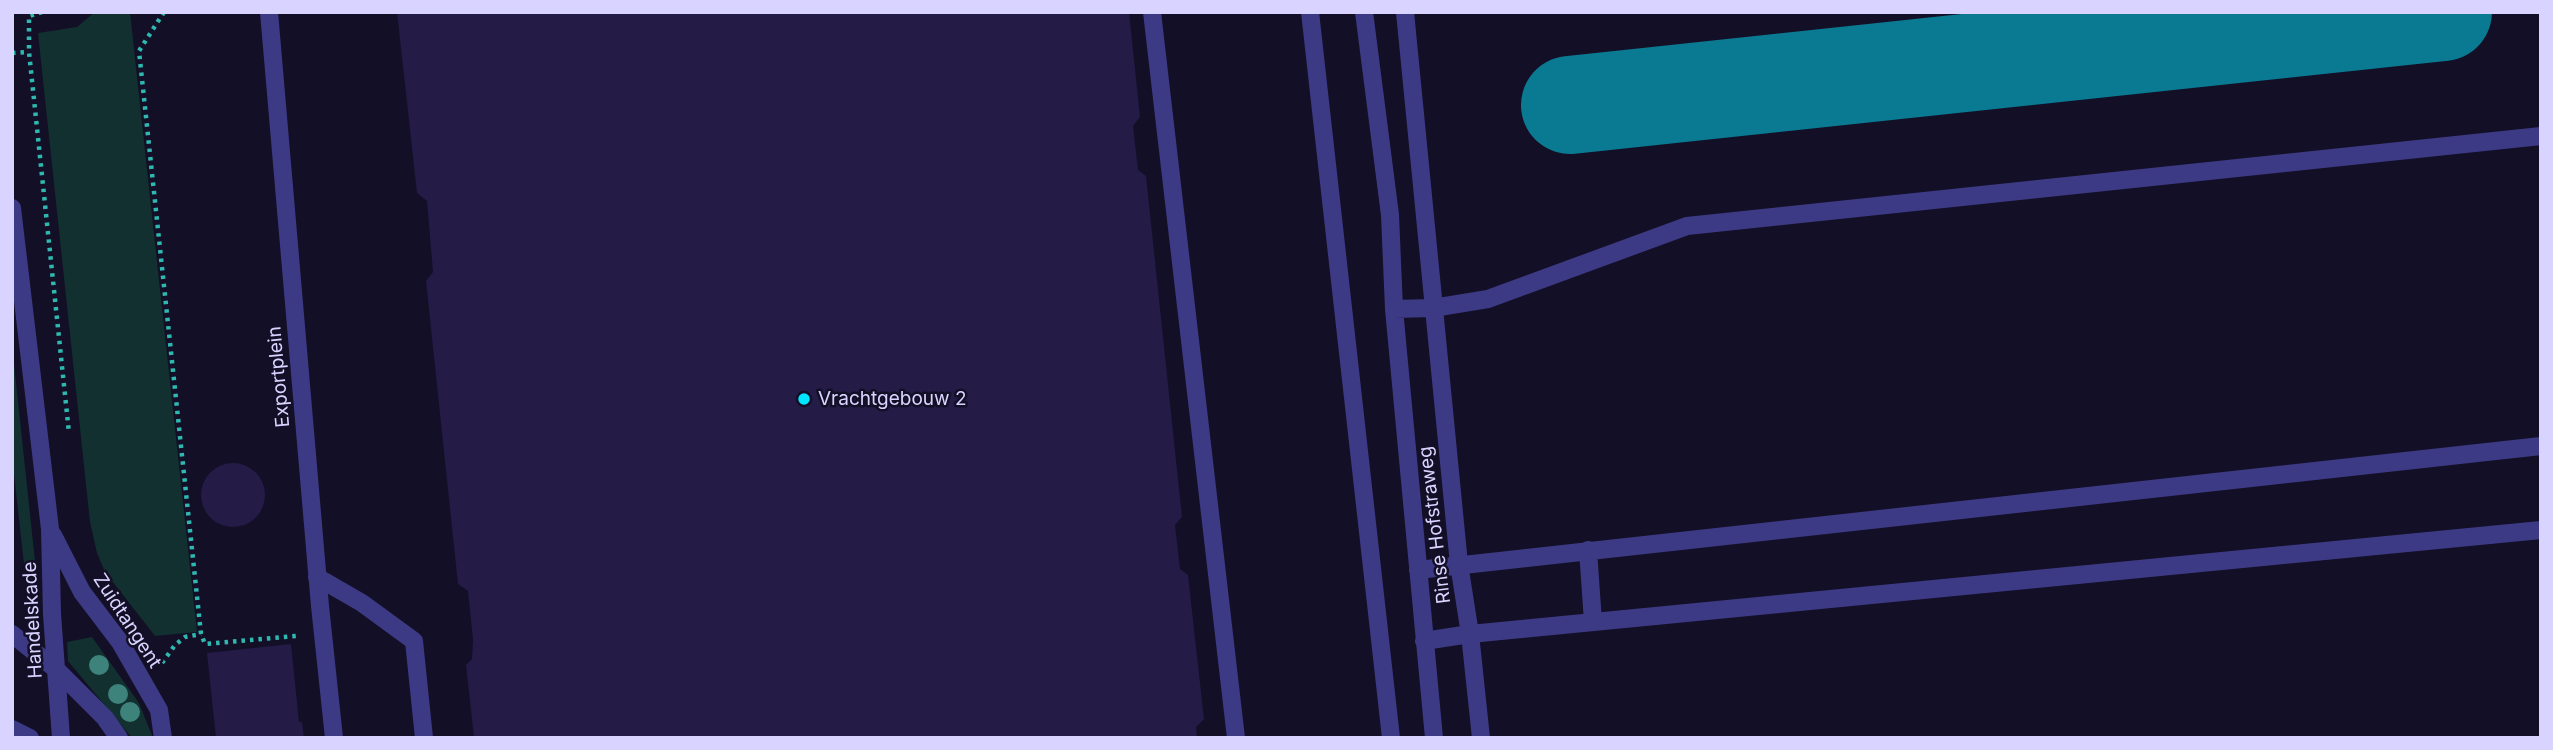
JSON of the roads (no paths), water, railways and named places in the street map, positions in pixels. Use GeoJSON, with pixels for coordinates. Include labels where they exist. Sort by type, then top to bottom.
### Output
{"type":"FeatureCollection","features":[{"type":"Feature","properties":{"kind":"street","name":"Exportplein"},"geometry":{"type":"LineString","coordinates":[[269,12],[317,577],[334,738]]}},
{"type":"Feature","properties":{"kind":"street"},"geometry":{"type":"LineString","coordinates":[[1152,12],[1236,738]]}},
{"type":"Feature","properties":{"kind":"street"},"geometry":{"type":"LineString","coordinates":[[1310,12],[1391,738]]}},
{"type":"Feature","properties":{"kind":"street","name":"Rinse Hofstraweg"},"geometry":{"type":"LineString","coordinates":[[1364,12],[1390,215],[1394,309],[1434,738]]}},
{"type":"Feature","properties":{"kind":"street","name":"Rinse Hofstraweg"},"geometry":{"type":"LineString","coordinates":[[1405,12],[1459,564],[1471,634],[1481,738]]}},
{"type":"Feature","properties":{"kind":"street"},"geometry":{"type":"LineString","coordinates":[[1394,309],[1433,308],[1488,299],[1687,226],[2541,136]]}},
{"type":"Feature","properties":{"kind":"street","name":"Handelskade"},"geometry":{"type":"LineString","coordinates":[[12,208],[50,529],[51,602],[61,738]]}},
{"type":"Feature","properties":{"kind":"street"},"geometry":{"type":"LineString","coordinates":[[1418,570],[2541,446]]}},
{"type":"Feature","properties":{"kind":"street","name":"Zuidtangent"},"geometry":{"type":"LineString","coordinates":[[50,529],[82,592],[120,642],[159,710],[163,738]]}},
{"type":"Feature","properties":{"kind":"street"},"geometry":{"type":"LineString","coordinates":[[1424,641],[1471,634],[2541,530]]}},
{"type":"Feature","properties":{"kind":"street"},"geometry":{"type":"LineString","coordinates":[[1588,550],[1593,622]]}},
{"type":"Feature","properties":{"kind":"street"},"geometry":{"type":"LineString","coordinates":[[317,577],[362,603],[414,641],[424,738]]}},
{"type":"Feature","properties":{"kind":"street"},"geometry":{"type":"LineString","coordinates":[[12,634],[57,670],[105,718],[119,738]]}},
{"type":"Feature","properties":{"kind":"street"},"geometry":{"type":"LineString","coordinates":[[12,729],[30,738]]}},
{"type":"Feature","properties":{"kind":"place","name":"Vrachtgebouw 2"},"geometry":{"type":"Point","coordinates":[804,399]}}]}
